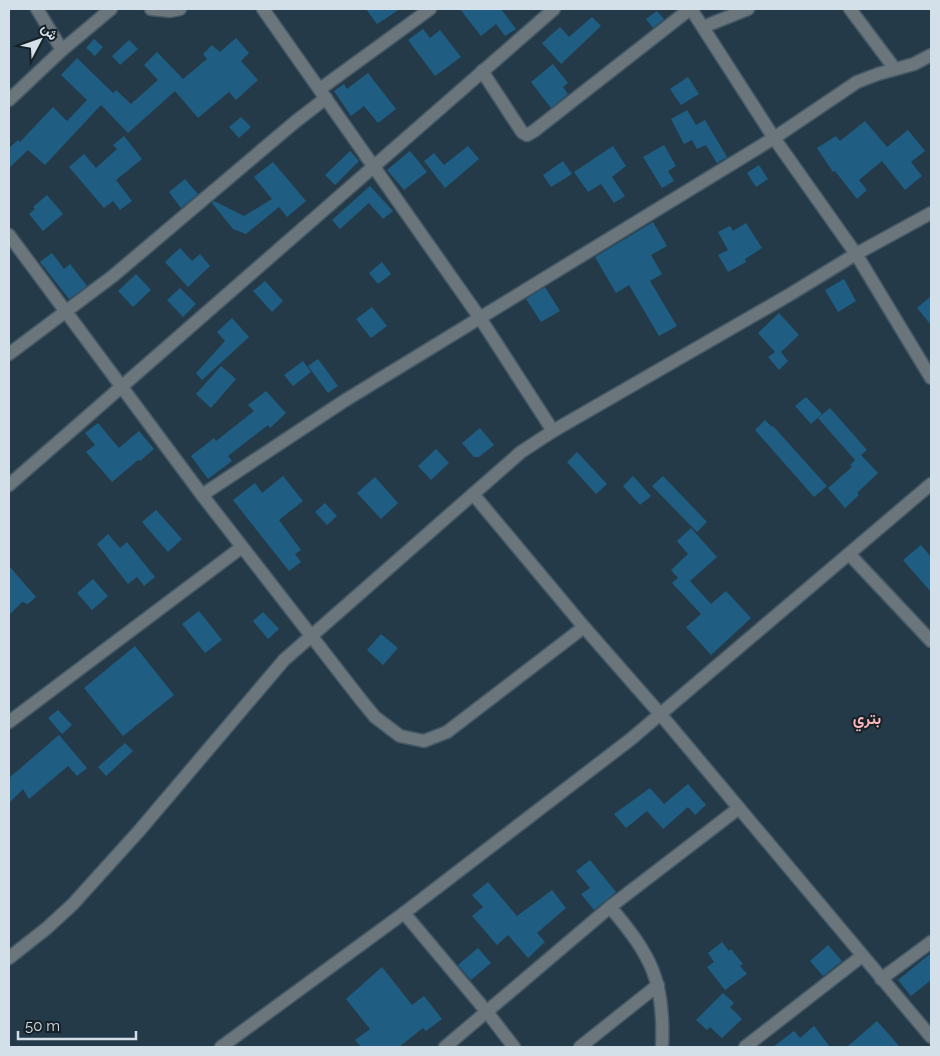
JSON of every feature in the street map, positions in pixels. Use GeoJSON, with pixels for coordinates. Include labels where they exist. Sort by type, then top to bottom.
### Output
{"type":"FeatureCollection","features":[{"type":"Feature","properties":{"kind":"street"},"geometry":{"type":"LineString","coordinates":[[37,9],[62,50]]}},
{"type":"Feature","properties":{"kind":"street"},"geometry":{"type":"LineString","coordinates":[[9,100],[62,50],[111,9]]}},
{"type":"Feature","properties":{"kind":"street"},"geometry":{"type":"LineString","coordinates":[[151,9],[170,11],[180,9]]}},
{"type":"Feature","properties":{"kind":"street"},"geometry":{"type":"LineString","coordinates":[[9,354],[113,276],[295,122],[323,94],[430,9]]}},
{"type":"Feature","properties":{"kind":"street"},"geometry":{"type":"LineString","coordinates":[[482,71],[522,132],[527,135],[691,9],[774,138],[856,254],[931,378]]}},
{"type":"Feature","properties":{"kind":"street"},"geometry":{"type":"LineString","coordinates":[[703,27],[748,9]]}},
{"type":"Feature","properties":{"kind":"street"},"geometry":{"type":"LineString","coordinates":[[850,9],[895,69]]}},
{"type":"Feature","properties":{"kind":"street"},"geometry":{"type":"LineString","coordinates":[[266,10],[480,318],[553,431]]}},
{"type":"Feature","properties":{"kind":"street"},"geometry":{"type":"LineString","coordinates":[[9,485],[482,71],[544,12]]}},
{"type":"Feature","properties":{"kind":"street"},"geometry":{"type":"LineString","coordinates":[[202,494],[344,401],[774,138],[858,82],[925,60],[931,55]]}},
{"type":"Feature","properties":{"kind":"street"},"geometry":{"type":"LineString","coordinates":[[9,958],[47,928],[73,904],[210,748],[263,682],[284,660],[521,452],[553,431],[789,296],[856,254],[931,213]]}},
{"type":"Feature","properties":{"kind":"street"},"geometry":{"type":"LineString","coordinates":[[9,235],[310,636],[375,717],[400,736],[424,741],[447,732],[584,626]]}},
{"type":"Feature","properties":{"kind":"street"},"geometry":{"type":"LineString","coordinates":[[222,1047],[404,912],[661,715],[931,484]]}},
{"type":"Feature","properties":{"kind":"street"},"geometry":{"type":"LineString","coordinates":[[473,494],[931,1037]]}},
{"type":"Feature","properties":{"kind":"street"},"geometry":{"type":"LineString","coordinates":[[9,722],[242,547]]}},
{"type":"Feature","properties":{"kind":"street"},"geometry":{"type":"LineString","coordinates":[[850,555],[931,641]]}},
{"type":"Feature","properties":{"kind":"street"},"geometry":{"type":"LineString","coordinates":[[445,1047],[610,908],[738,808]]}},
{"type":"Feature","properties":{"kind":"street"},"geometry":{"type":"LineString","coordinates":[[610,908],[639,944],[650,962],[658,985],[663,1022],[662,1047]]}},
{"type":"Feature","properties":{"kind":"street"},"geometry":{"type":"LineString","coordinates":[[404,912],[514,1047]]}},
{"type":"Feature","properties":{"kind":"street"},"geometry":{"type":"LineString","coordinates":[[881,979],[931,942]]}},
{"type":"Feature","properties":{"kind":"street"},"geometry":{"type":"LineString","coordinates":[[745,1047],[862,956]]}},
{"type":"Feature","properties":{"kind":"street"},"geometry":{"type":"LineString","coordinates":[[580,1047],[658,985]]}},
{"type":"Feature","properties":{"kind":"building"},"geometry":{"type":"Polygon","coordinates":[[[366,9],[400,9],[377,24],[366,9]]]}},
{"type":"Feature","properties":{"kind":"building"},"geometry":{"type":"Polygon","coordinates":[[[460,9],[501,9],[516,29],[505,36],[496,24],[481,36],[460,9]]]}},
{"type":"Feature","properties":{"kind":"building"},"geometry":{"type":"Polygon","coordinates":[[[657,11],[664,19],[653,28],[646,19],[657,11]]]}},
{"type":"Feature","properties":{"kind":"building"},"geometry":{"type":"Polygon","coordinates":[[[592,17],[601,26],[561,64],[542,43],[560,27],[569,37],[592,17]]]}},
{"type":"Feature","properties":{"kind":"building"},"geometry":{"type":"Polygon","coordinates":[[[423,29],[430,38],[440,30],[461,57],[435,76],[408,40],[423,29]]]}},
{"type":"Feature","properties":{"kind":"building"},"geometry":{"type":"Polygon","coordinates":[[[236,38],[249,53],[241,61],[258,80],[236,100],[229,92],[198,118],[175,91],[128,133],[101,105],[45,165],[28,150],[9,168],[9,148],[18,140],[20,142],[53,107],[67,121],[87,100],[61,75],[77,58],[113,93],[116,90],[131,104],[158,80],[144,65],[157,52],[183,79],[207,59],[203,54],[212,45],[220,52],[236,38]]]}},
{"type":"Feature","properties":{"kind":"building"},"geometry":{"type":"Polygon","coordinates":[[[94,39],[103,47],[95,56],[86,48],[94,39]]]}},
{"type":"Feature","properties":{"kind":"building"},"geometry":{"type":"Polygon","coordinates":[[[129,40],[138,49],[120,65],[112,56],[129,40]]]}},
{"type":"Feature","properties":{"kind":"building"},"geometry":{"type":"Polygon","coordinates":[[[553,64],[568,83],[563,87],[568,94],[551,108],[531,82],[553,64]]]}},
{"type":"Feature","properties":{"kind":"building"},"geometry":{"type":"Polygon","coordinates":[[[368,73],[396,109],[378,123],[364,106],[351,116],[334,91],[344,84],[347,89],[368,73]]]}},
{"type":"Feature","properties":{"kind":"building"},"geometry":{"type":"Polygon","coordinates":[[[688,77],[699,94],[681,105],[670,89],[688,77]]]}},
{"type":"Feature","properties":{"kind":"building"},"geometry":{"type":"Polygon","coordinates":[[[687,110],[696,125],[705,120],[727,157],[717,163],[706,145],[697,149],[692,140],[684,144],[671,119],[687,110]]]}},
{"type":"Feature","properties":{"kind":"building"},"geometry":{"type":"Polygon","coordinates":[[[241,117],[251,127],[239,138],[229,127],[241,117]]]}},
{"type":"Feature","properties":{"kind":"building"},"geometry":{"type":"Polygon","coordinates":[[[865,121],[887,147],[908,130],[925,151],[911,162],[922,176],[905,190],[882,161],[859,180],[867,190],[857,199],[835,171],[833,172],[817,148],[836,136],[840,141],[865,121]]]}},
{"type":"Feature","properties":{"kind":"building"},"geometry":{"type":"Polygon","coordinates":[[[124,136],[142,159],[116,180],[132,201],[120,210],[113,201],[104,208],[69,167],[84,154],[96,168],[117,149],[113,145],[124,136]]]}},
{"type":"Feature","properties":{"kind":"building"},"geometry":{"type":"Polygon","coordinates":[[[664,145],[676,166],[668,171],[674,181],[662,188],[643,157],[664,145]]]}},
{"type":"Feature","properties":{"kind":"building"},"geometry":{"type":"Polygon","coordinates":[[[468,146],[479,159],[445,188],[424,161],[434,153],[444,165],[468,146]]]}},
{"type":"Feature","properties":{"kind":"building"},"geometry":{"type":"Polygon","coordinates":[[[613,146],[626,166],[612,177],[625,196],[614,203],[601,184],[588,192],[574,172],[613,146]]]}},
{"type":"Feature","properties":{"kind":"building"},"geometry":{"type":"Polygon","coordinates":[[[350,151],[359,161],[335,185],[325,175],[350,151]]]}},
{"type":"Feature","properties":{"kind":"building"},"geometry":{"type":"Polygon","coordinates":[[[410,151],[427,172],[404,190],[387,170],[410,151]]]}},
{"type":"Feature","properties":{"kind":"building"},"geometry":{"type":"Polygon","coordinates":[[[563,161],[572,174],[551,187],[543,175],[563,161]]]}},
{"type":"Feature","properties":{"kind":"building"},"geometry":{"type":"Polygon","coordinates":[[[273,162],[306,201],[287,217],[279,207],[246,234],[233,229],[212,203],[214,201],[244,216],[272,199],[254,177],[273,162]]]}},
{"type":"Feature","properties":{"kind":"building"},"geometry":{"type":"Polygon","coordinates":[[[759,165],[768,179],[756,187],[747,173],[759,165]]]}},
{"type":"Feature","properties":{"kind":"building"},"geometry":{"type":"Polygon","coordinates":[[[185,179],[198,194],[181,208],[169,192],[185,179]]]}},
{"type":"Feature","properties":{"kind":"building"},"geometry":{"type":"Polygon","coordinates":[[[370,186],[393,211],[383,219],[369,203],[340,229],[332,220],[370,186]]]}},
{"type":"Feature","properties":{"kind":"building"},"geometry":{"type":"Polygon","coordinates":[[[47,195],[63,214],[43,231],[29,214],[35,209],[33,207],[47,195]]]}},
{"type":"Feature","properties":{"kind":"building"},"geometry":{"type":"Polygon","coordinates":[[[653,222],[667,246],[651,255],[662,274],[650,281],[677,326],[659,336],[629,285],[616,293],[595,257],[653,222]]]}},
{"type":"Feature","properties":{"kind":"building"},"geometry":{"type":"Polygon","coordinates":[[[746,223],[762,248],[745,259],[746,262],[728,272],[718,255],[728,250],[718,232],[730,226],[733,231],[746,223]]]}},
{"type":"Feature","properties":{"kind":"building"},"geometry":{"type":"Polygon","coordinates":[[[180,248],[192,261],[200,254],[210,266],[188,287],[165,262],[180,248]]]}},
{"type":"Feature","properties":{"kind":"building"},"geometry":{"type":"Polygon","coordinates":[[[52,253],[64,269],[70,264],[87,286],[69,299],[40,262],[52,253]]]}},
{"type":"Feature","properties":{"kind":"building"},"geometry":{"type":"Polygon","coordinates":[[[382,262],[391,274],[378,284],[369,273],[382,262]]]}},
{"type":"Feature","properties":{"kind":"building"},"geometry":{"type":"Polygon","coordinates":[[[136,274],[151,290],[133,307],[118,291],[136,274]]]}},
{"type":"Feature","properties":{"kind":"building"},"geometry":{"type":"Polygon","coordinates":[[[844,279],[856,301],[838,312],[825,290],[844,279]]]}},
{"type":"Feature","properties":{"kind":"building"},"geometry":{"type":"Polygon","coordinates":[[[265,281],[283,301],[272,312],[253,291],[265,281]]]}},
{"type":"Feature","properties":{"kind":"building"},"geometry":{"type":"Polygon","coordinates":[[[545,287],[560,311],[541,322],[526,299],[545,287]]]}},
{"type":"Feature","properties":{"kind":"building"},"geometry":{"type":"Polygon","coordinates":[[[180,288],[196,304],[183,317],[167,300],[180,288]]]}},
{"type":"Feature","properties":{"kind":"building"},"geometry":{"type":"Polygon","coordinates":[[[931,296],[931,325],[917,308],[931,296]]]}},
{"type":"Feature","properties":{"kind":"building"},"geometry":{"type":"Polygon","coordinates":[[[372,307],[387,326],[371,338],[356,319],[372,307]]]}},
{"type":"Feature","properties":{"kind":"building"},"geometry":{"type":"Polygon","coordinates":[[[779,313],[799,335],[781,352],[788,361],[779,370],[768,357],[775,352],[758,333],[779,313]]]}},
{"type":"Feature","properties":{"kind":"building"},"geometry":{"type":"Polygon","coordinates":[[[232,318],[249,337],[202,380],[196,373],[225,341],[217,332],[232,318]]]}},
{"type":"Feature","properties":{"kind":"building"},"geometry":{"type":"Polygon","coordinates":[[[318,359],[338,386],[328,393],[308,366],[318,359]]]}},
{"type":"Feature","properties":{"kind":"building"},"geometry":{"type":"Polygon","coordinates":[[[303,361],[311,372],[293,386],[284,375],[303,361]]]}},
{"type":"Feature","properties":{"kind":"building"},"geometry":{"type":"Polygon","coordinates":[[[221,366],[236,379],[211,408],[196,394],[221,366]]]}},
{"type":"Feature","properties":{"kind":"building"},"geometry":{"type":"Polygon","coordinates":[[[266,391],[286,413],[270,428],[268,425],[228,456],[232,461],[208,479],[191,456],[214,438],[216,441],[254,411],[248,405],[266,391]]]}},
{"type":"Feature","properties":{"kind":"building"},"geometry":{"type":"Polygon","coordinates":[[[806,397],[822,414],[811,424],[795,406],[806,397]]]}},
{"type":"Feature","properties":{"kind":"building"},"geometry":{"type":"Polygon","coordinates":[[[830,408],[867,450],[861,455],[878,473],[857,493],[859,495],[845,508],[828,488],[852,467],[850,465],[855,460],[818,418],[830,408]]]}},
{"type":"Feature","properties":{"kind":"building"},"geometry":{"type":"Polygon","coordinates":[[[765,420],[773,426],[827,486],[814,497],[755,430],[765,420]]]}},
{"type":"Feature","properties":{"kind":"building"},"geometry":{"type":"Polygon","coordinates":[[[98,423],[119,448],[139,431],[154,449],[112,482],[86,452],[95,445],[85,433],[98,423]]]}},
{"type":"Feature","properties":{"kind":"building"},"geometry":{"type":"Polygon","coordinates":[[[480,428],[494,445],[479,457],[474,457],[462,443],[480,428]]]}},
{"type":"Feature","properties":{"kind":"building"},"geometry":{"type":"Polygon","coordinates":[[[436,449],[449,463],[431,480],[418,466],[436,449]]]}},
{"type":"Feature","properties":{"kind":"building"},"geometry":{"type":"Polygon","coordinates":[[[577,452],[607,484],[596,494],[567,462],[577,452]]]}},
{"type":"Feature","properties":{"kind":"building"},"geometry":{"type":"Polygon","coordinates":[[[283,476],[303,501],[279,520],[301,550],[295,554],[301,562],[289,571],[233,500],[255,483],[262,493],[283,476]]]}},
{"type":"Feature","properties":{"kind":"building"},"geometry":{"type":"Polygon","coordinates":[[[633,476],[651,496],[640,505],[623,486],[633,476]]]}},
{"type":"Feature","properties":{"kind":"building"},"geometry":{"type":"Polygon","coordinates":[[[663,476],[707,522],[697,532],[652,486],[663,476]]]}},
{"type":"Feature","properties":{"kind":"building"},"geometry":{"type":"Polygon","coordinates":[[[375,477],[398,503],[381,519],[357,493],[375,477]]]}},
{"type":"Feature","properties":{"kind":"building"},"geometry":{"type":"Polygon","coordinates":[[[325,503],[337,516],[327,525],[315,512],[325,503]]]}},
{"type":"Feature","properties":{"kind":"building"},"geometry":{"type":"Polygon","coordinates":[[[156,510],[182,539],[168,552],[142,522],[156,510]]]}},
{"type":"Feature","properties":{"kind":"building"},"geometry":{"type":"Polygon","coordinates":[[[691,528],[717,557],[690,581],[711,604],[726,591],[751,618],[711,655],[686,627],[701,614],[672,583],[678,578],[671,570],[688,554],[677,541],[691,528]]]}},
{"type":"Feature","properties":{"kind":"building"},"geometry":{"type":"Polygon","coordinates":[[[108,534],[120,548],[127,542],[155,577],[144,586],[137,577],[128,584],[97,544],[108,534]]]}},
{"type":"Feature","properties":{"kind":"building"},"geometry":{"type":"Polygon","coordinates":[[[921,545],[931,557],[931,592],[903,560],[921,545]]]}},
{"type":"Feature","properties":{"kind":"building"},"geometry":{"type":"Polygon","coordinates":[[[9,566],[36,597],[28,604],[22,602],[9,615],[9,566]]]}},
{"type":"Feature","properties":{"kind":"building"},"geometry":{"type":"Polygon","coordinates":[[[93,579],[108,596],[92,610],[77,593],[93,579]]]}},
{"type":"Feature","properties":{"kind":"building"},"geometry":{"type":"Polygon","coordinates":[[[199,611],[222,640],[205,653],[182,624],[199,611]]]}},
{"type":"Feature","properties":{"kind":"building"},"geometry":{"type":"Polygon","coordinates":[[[263,612],[279,629],[268,639],[253,621],[263,612]]]}},
{"type":"Feature","properties":{"kind":"building"},"geometry":{"type":"Polygon","coordinates":[[[381,634],[398,648],[383,665],[367,650],[381,634]]]}},
{"type":"Feature","properties":{"kind":"building"},"geometry":{"type":"Polygon","coordinates":[[[135,646],[174,695],[123,736],[84,688],[135,646]]]}},
{"type":"Feature","properties":{"kind":"building"},"geometry":{"type":"Polygon","coordinates":[[[58,710],[72,725],[62,734],[48,718],[58,710]]]}},
{"type":"Feature","properties":{"kind":"building"},"geometry":{"type":"Polygon","coordinates":[[[59,735],[87,768],[77,776],[68,766],[29,799],[23,789],[9,803],[9,778],[59,735]]]}},
{"type":"Feature","properties":{"kind":"building"},"geometry":{"type":"Polygon","coordinates":[[[125,743],[133,751],[106,776],[98,767],[125,743]]]}},
{"type":"Feature","properties":{"kind":"building"},"geometry":{"type":"Polygon","coordinates":[[[688,784],[706,805],[695,815],[688,807],[663,829],[647,811],[626,828],[614,814],[650,788],[664,804],[688,784]]]}},
{"type":"Feature","properties":{"kind":"building"},"geometry":{"type":"Polygon","coordinates":[[[590,860],[616,892],[594,910],[581,894],[590,888],[576,871],[590,860]]]}},
{"type":"Feature","properties":{"kind":"building"},"geometry":{"type":"Polygon","coordinates":[[[488,882],[517,916],[552,890],[566,908],[537,933],[545,942],[528,958],[508,935],[497,945],[472,916],[483,907],[472,895],[488,882]]]}},
{"type":"Feature","properties":{"kind":"building"},"geometry":{"type":"Polygon","coordinates":[[[722,942],[729,951],[731,949],[743,964],[740,966],[747,974],[725,990],[707,967],[714,962],[708,953],[722,942]]]}},
{"type":"Feature","properties":{"kind":"building"},"geometry":{"type":"Polygon","coordinates":[[[828,945],[842,961],[823,976],[810,961],[828,945]]]}},
{"type":"Feature","properties":{"kind":"building"},"geometry":{"type":"Polygon","coordinates":[[[478,948],[491,963],[471,980],[458,965],[478,948]]]}},
{"type":"Feature","properties":{"kind":"building"},"geometry":{"type":"Polygon","coordinates":[[[931,953],[931,980],[911,996],[898,980],[931,953]]]}},
{"type":"Feature","properties":{"kind":"building"},"geometry":{"type":"Polygon","coordinates":[[[382,967],[412,1005],[424,996],[442,1019],[426,1031],[423,1028],[399,1047],[361,1047],[355,1040],[370,1029],[346,999],[382,967]]]}},
{"type":"Feature","properties":{"kind":"building"},"geometry":{"type":"Polygon","coordinates":[[[723,993],[734,1003],[730,1007],[742,1019],[722,1038],[710,1027],[707,1030],[696,1020],[723,993]]]}},
{"type":"Feature","properties":{"kind":"building"},"geometry":{"type":"Polygon","coordinates":[[[877,1021],[900,1047],[847,1047],[877,1021]]]}},
{"type":"Feature","properties":{"kind":"building"},"geometry":{"type":"Polygon","coordinates":[[[814,1026],[830,1047],[773,1047],[794,1031],[800,1038],[814,1026]]]}},
{"type":"Feature","properties":{"kind":"district","name":"بتري"},"geometry":{"type":"Point","coordinates":[867,718]}}]}
